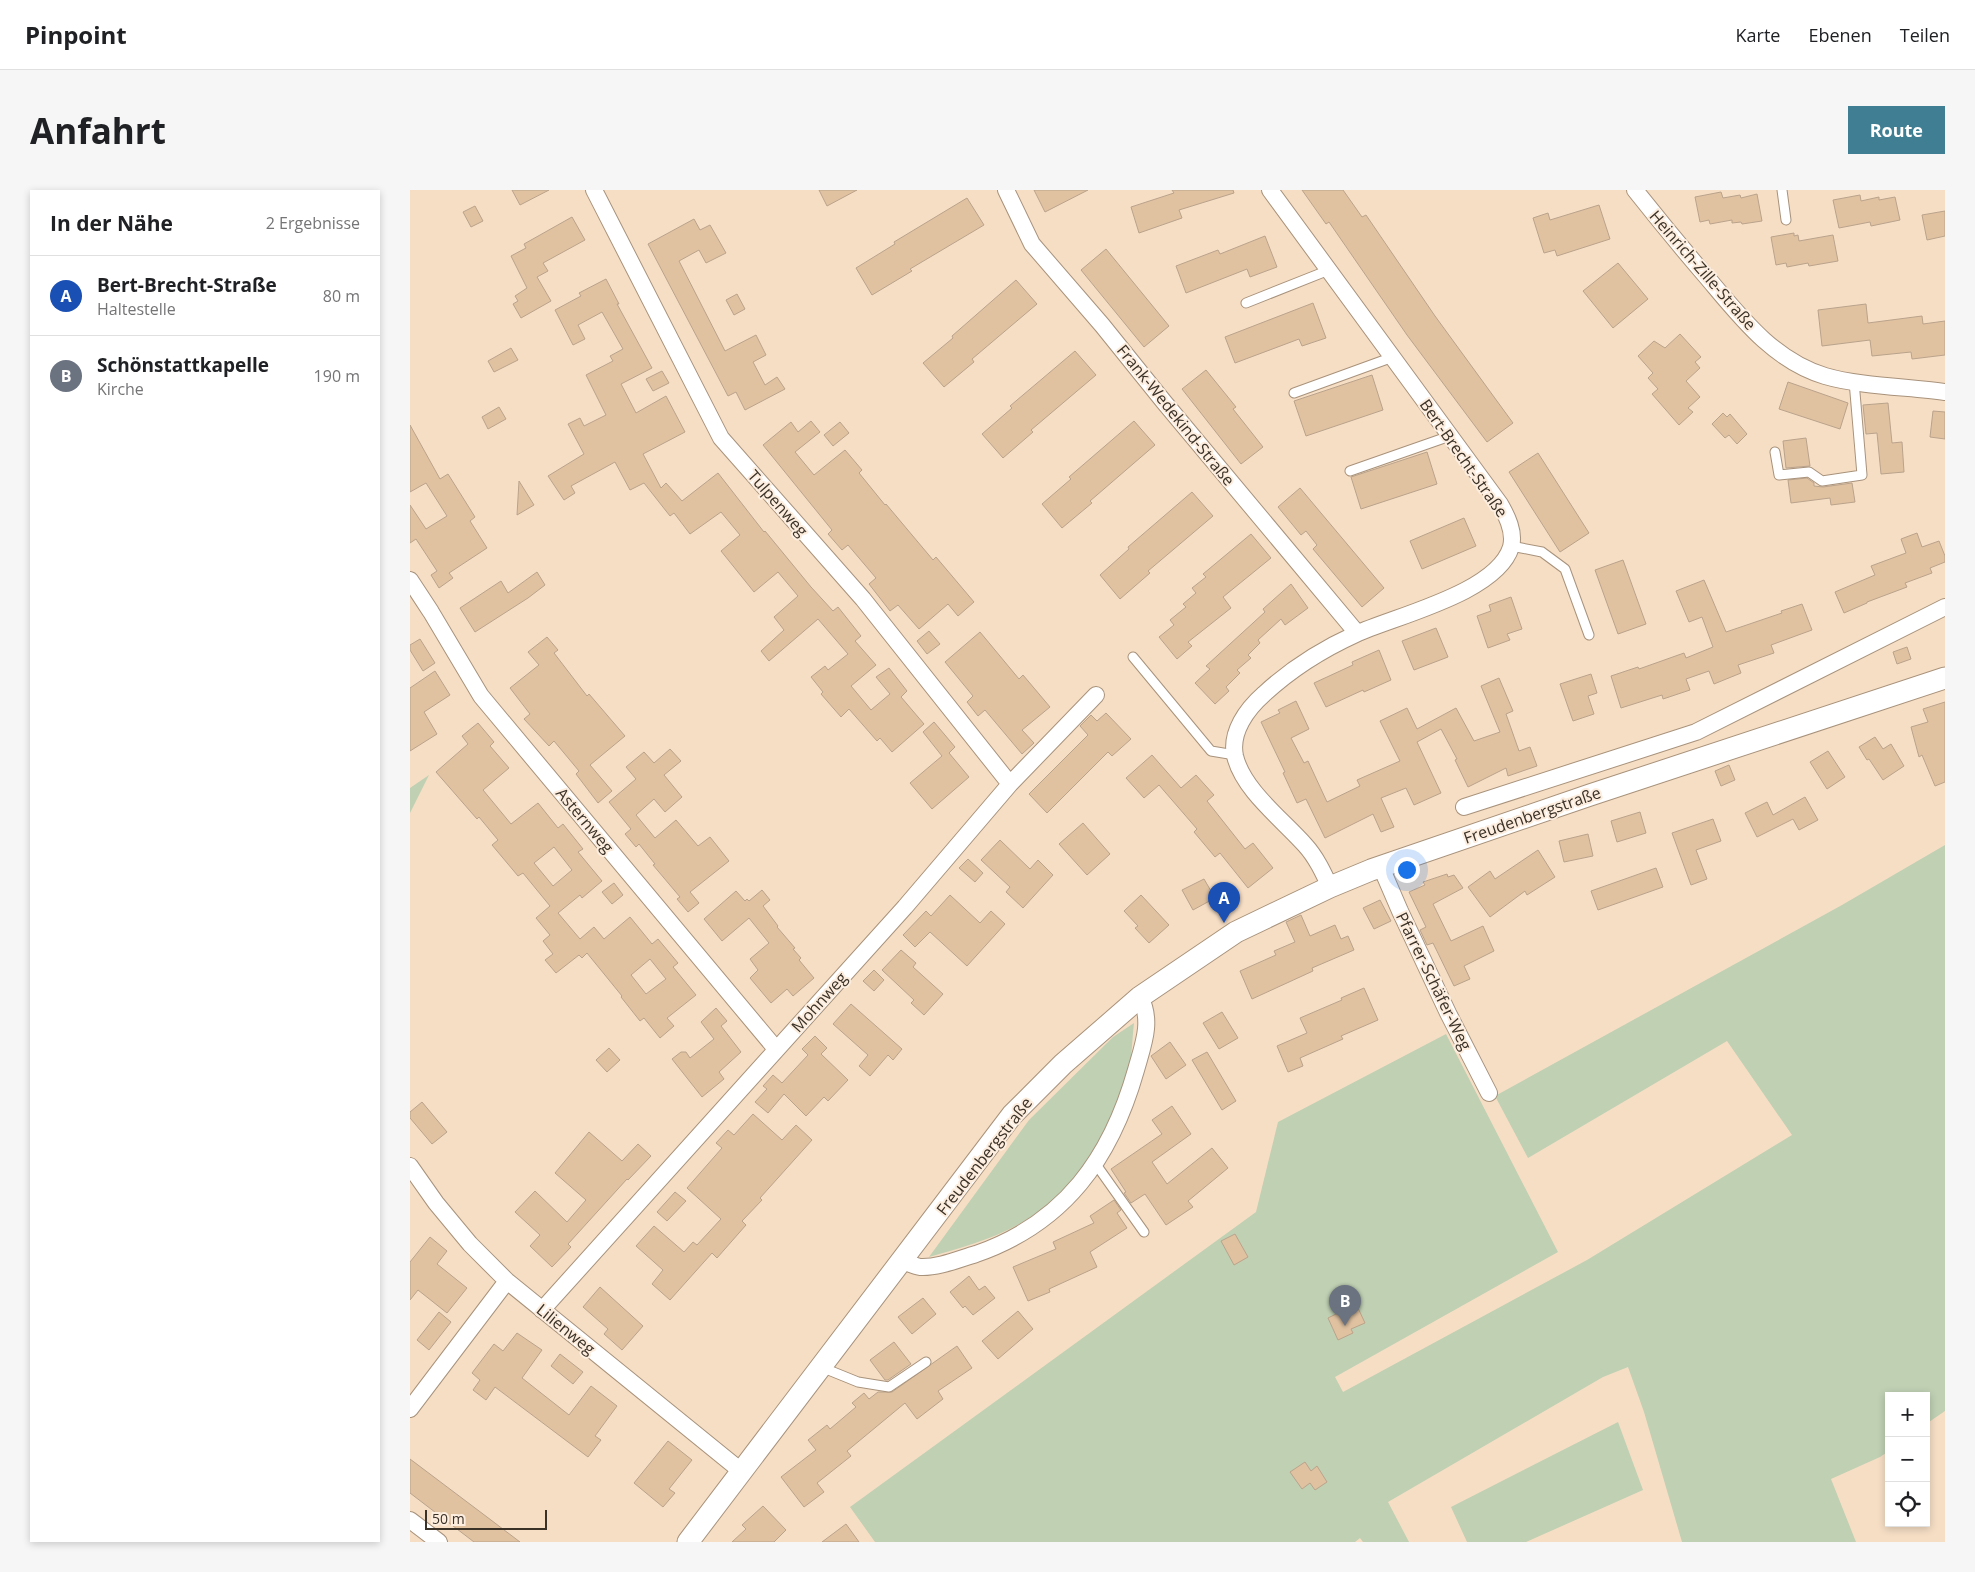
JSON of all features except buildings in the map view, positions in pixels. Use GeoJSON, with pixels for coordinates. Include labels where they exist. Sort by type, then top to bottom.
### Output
{"type":"FeatureCollection","features":[{"type":"Feature","properties":{"kind":"street","name":"Tulpenweg"},"geometry":{"type":"LineString","coordinates":[[594,190],[721,438],[863,599],[1010,784]]}},
{"type":"Feature","properties":{"kind":"street","name":"Frank-Wedekind-Straße"},"geometry":{"type":"LineString","coordinates":[[1006,190],[1032,244],[1102,325],[1357,633]]}},
{"type":"Feature","properties":{"kind":"street","name":"Bert-Brecht-Straße"},"geometry":{"type":"LineString","coordinates":[[1270,190],[1500,504],[1511,532],[1511,546]]}},
{"type":"Feature","properties":{"kind":"street","name":"Heinrich-Zille-Straße"},"geometry":{"type":"LineString","coordinates":[[1635,190],[1736,312],[1760,338],[1791,360],[1824,376],[1945,392]]}},
{"type":"Feature","properties":{"kind":"street"},"geometry":{"type":"LineString","coordinates":[[1330,887],[1309,850],[1250,787],[1239,770],[1234,742],[1238,727],[1254,702],[1278,681],[1321,652],[1357,633],[1434,605],[1481,581],[1495,571],[1504,561],[1511,546]]}},
{"type":"Feature","properties":{"kind":"street","name":"Asternweg"},"geometry":{"type":"LineString","coordinates":[[410,580],[481,696],[776,1049]]}},
{"type":"Feature","properties":{"kind":"street","name":"Freudenbergstraße"},"geometry":{"type":"LineString","coordinates":[[1464,807],[1696,732],[1945,607]]}},
{"type":"Feature","properties":{"kind":"street","name":"Freudenbergstraße"},"geometry":{"type":"LineString","coordinates":[[688,1542],[1012,1115],[1063,1064],[1140,997],[1236,932],[1330,887],[1381,867],[1600,792],[1945,678]]}},
{"type":"Feature","properties":{"kind":"street","name":"Mohnweg"},"geometry":{"type":"LineString","coordinates":[[542,1310],[906,907],[1010,784],[1096,695]]}},
{"type":"Feature","properties":{"kind":"street","name":"Pfarrer-Schäfer-Weg"},"geometry":{"type":"LineString","coordinates":[[1381,867],[1432,979],[1489,1093]]}},
{"type":"Feature","properties":{"kind":"street"},"geometry":{"type":"LineString","coordinates":[[902,1261],[920,1267],[934,1265],[991,1248],[1019,1236],[1045,1219],[1069,1198],[1095,1163],[1127,1103],[1147,1022],[1146,1008],[1140,997]]}},
{"type":"Feature","properties":{"kind":"street","name":"Lilienweg"},"geometry":{"type":"LineString","coordinates":[[410,1166],[436,1204],[470,1244],[507,1281],[742,1471]]}},
{"type":"Feature","properties":{"kind":"street"},"geometry":{"type":"LineString","coordinates":[[410,1409],[507,1281]]}},
{"type":"Feature","properties":{"kind":"street"},"geometry":{"type":"LineString","coordinates":[[410,1520],[438,1542]]}},
{"type":"Feature","properties":{"kind":"lane"},"geometry":{"type":"LineString","coordinates":[[1782,190],[1786,220]]}},
{"type":"Feature","properties":{"kind":"lane"},"geometry":{"type":"LineString","coordinates":[[1246,303],[1329,270]]}},
{"type":"Feature","properties":{"kind":"lane"},"geometry":{"type":"LineString","coordinates":[[1294,393],[1393,357]]}},
{"type":"Feature","properties":{"kind":"lane"},"geometry":{"type":"LineString","coordinates":[[1775,452],[1779,475],[1809,472],[1822,481],[1862,475],[1854,381]]}},
{"type":"Feature","properties":{"kind":"lane"},"geometry":{"type":"LineString","coordinates":[[1350,471],[1450,436]]}},
{"type":"Feature","properties":{"kind":"lane"},"geometry":{"type":"LineString","coordinates":[[1511,546],[1542,552],[1565,569],[1589,635]]}},
{"type":"Feature","properties":{"kind":"lane"},"geometry":{"type":"LineString","coordinates":[[1133,657],[1211,751],[1235,755]]}},
{"type":"Feature","properties":{"kind":"lane"},"geometry":{"type":"LineString","coordinates":[[1095,1163],[1144,1232]]}},
{"type":"Feature","properties":{"kind":"lane"},"geometry":{"type":"LineString","coordinates":[[821,1366],[858,1382],[889,1387],[926,1362]]}},
{"type":"Feature","properties":{"kind":"green space"},"geometry":{"type":"Polygon","coordinates":[[[429,775],[410,813],[410,788],[429,775]]]}},
{"type":"Feature","properties":{"kind":"green space"},"geometry":{"type":"Polygon","coordinates":[[[1945,845],[1945,1411],[1930,1421],[1930,1392],[1885,1392],[1885,1454],[1831,1479],[1856,1542],[1682,1542],[1644,1412],[1628,1367],[1603,1377],[1388,1502],[1409,1542],[1363,1542],[1360,1538],[1355,1542],[875,1542],[850,1507],[1256,1212],[1278,1122],[1446,1034],[1558,1252],[1335,1377],[1343,1392],[1587,1260],[1792,1135],[1727,1041],[1528,1158],[1495,1096],[1842,905],[1945,845]]]}},
{"type":"Feature","properties":{"kind":"green space"},"geometry":{"type":"Polygon","coordinates":[[[1134,1023],[1129,1070],[1122,1098],[1102,1141],[1075,1179],[1040,1210],[1010,1229],[964,1247],[929,1257],[1029,1120],[1113,1037],[1134,1023]]]}},
{"type":"Feature","properties":{"kind":"green space"},"geometry":{"type":"Polygon","coordinates":[[[1618,1422],[1643,1490],[1526,1542],[1467,1542],[1451,1507],[1618,1422]]]}},
{"type":"Feature","properties":{"kind":"place","name":"Bert-Brecht-Straße"},"geometry":{"type":"Point","coordinates":[1224,923]}},
{"type":"Feature","properties":{"kind":"place","name":"Schönstattkapelle"},"geometry":{"type":"Point","coordinates":[1345,1326]}}]}
